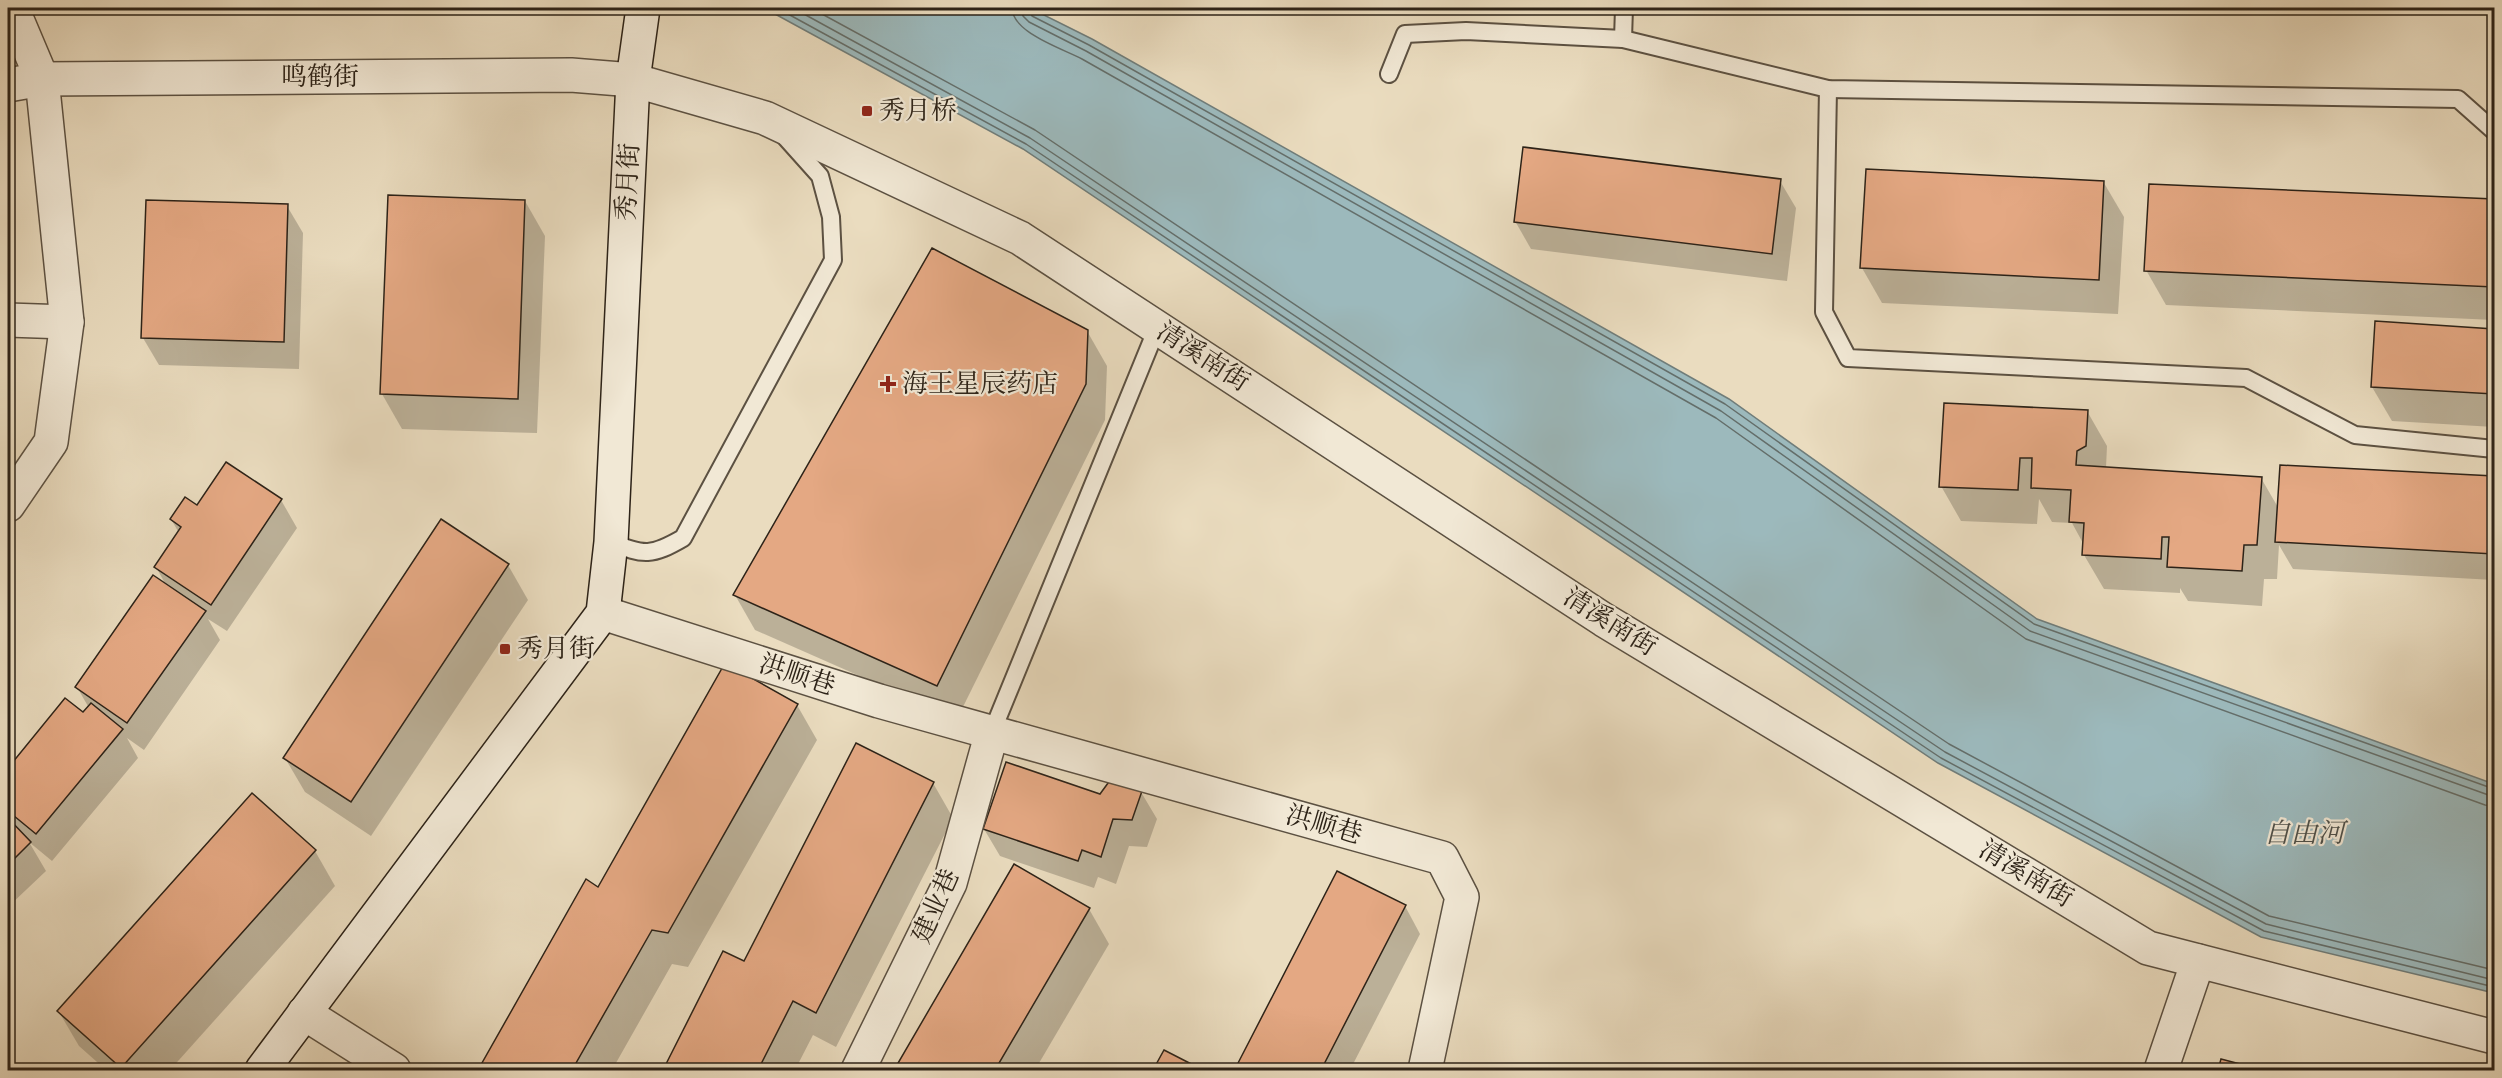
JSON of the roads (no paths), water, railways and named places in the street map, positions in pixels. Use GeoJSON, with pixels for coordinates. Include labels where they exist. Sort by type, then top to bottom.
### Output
{"type":"FeatureCollection","features":[{"type":"Feature","properties":{"kind":"street","name":"秀月街"},"geometry":{"type":"LineString","coordinates":[[603,613],[611,542],[633,80],[643,8]]}},
{"type":"Feature","properties":{"kind":"street"},"geometry":{"type":"LineString","coordinates":[[8,505],[51,442],[66,322],[42,80],[13,11]]}},
{"type":"Feature","properties":{"kind":"street","name":"鸣鹤街"},"geometry":{"type":"LineString","coordinates":[[8,85],[42,80],[571,75],[633,80],[765,118]]}},
{"type":"Feature","properties":{"kind":"street","name":"清溪南街"},"geometry":{"type":"LineString","coordinates":[[765,118],[1020,238],[1604,620],[2148,948],[2494,1037]]}},
{"type":"Feature","properties":{"kind":"street"},"geometry":{"type":"LineString","coordinates":[[8,320],[66,322]]}},
{"type":"Feature","properties":{"kind":"street"},"geometry":{"type":"LineString","coordinates":[[262,1071],[603,613]]}},
{"type":"Feature","properties":{"kind":"street","name":"洪顺巷"},"geometry":{"type":"LineString","coordinates":[[603,613],[879,701],[1442,858],[1462,897],[1425,1071]]}},
{"type":"Feature","properties":{"kind":"street","name":"建业巷"},"geometry":{"type":"LineString","coordinates":[[858,1071],[950,883],[992,732]]}},
{"type":"Feature","properties":{"kind":"street"},"geometry":{"type":"LineString","coordinates":[[2161,1071],[2198,961]]}},
{"type":"Feature","properties":{"kind":"street"},"geometry":{"type":"LineString","coordinates":[[304,1013],[394,1071]]}},
{"type":"Feature","properties":{"kind":"lane"},"geometry":{"type":"LineString","coordinates":[[1623,39],[1624,8]]}},
{"type":"Feature","properties":{"kind":"lane"},"geometry":{"type":"LineString","coordinates":[[1389,74],[1405,34],[1466,31],[1623,39],[1828,89],[2458,99],[2494,130]]}},
{"type":"Feature","properties":{"kind":"lane"},"geometry":{"type":"LineString","coordinates":[[1828,89],[1824,312],[1848,358],[2246,378],[2355,435],[2494,449]]}},
{"type":"Feature","properties":{"kind":"lane"},"geometry":{"type":"LineString","coordinates":[[611,542],[636,552],[660,552],[683,538],[833,260],[831,217],[820,176],[803,155],[765,118]]}},
{"type":"Feature","properties":{"kind":"lane"},"geometry":{"type":"LineString","coordinates":[[992,732],[1157,328]]}},
{"type":"Feature","properties":{"kind":"water","name":"自由河"},"geometry":{"type":"Polygon","coordinates":[[[764,8],[1030,8],[1092,39],[1729,399],[2037,619],[2494,784],[2494,993],[2261,937],[1938,763],[1023,149],[764,8]]]}},
{"type":"Feature","properties":{"kind":"place","name":"秀月桥"},"geometry":{"type":"Point","coordinates":[867,111]}},
{"type":"Feature","properties":{"kind":"place","name":"海王星辰药店"},"geometry":{"type":"Point","coordinates":[888,384]}},
{"type":"Feature","properties":{"kind":"place","name":"秀月街"},"geometry":{"type":"Point","coordinates":[505,649]}}]}
